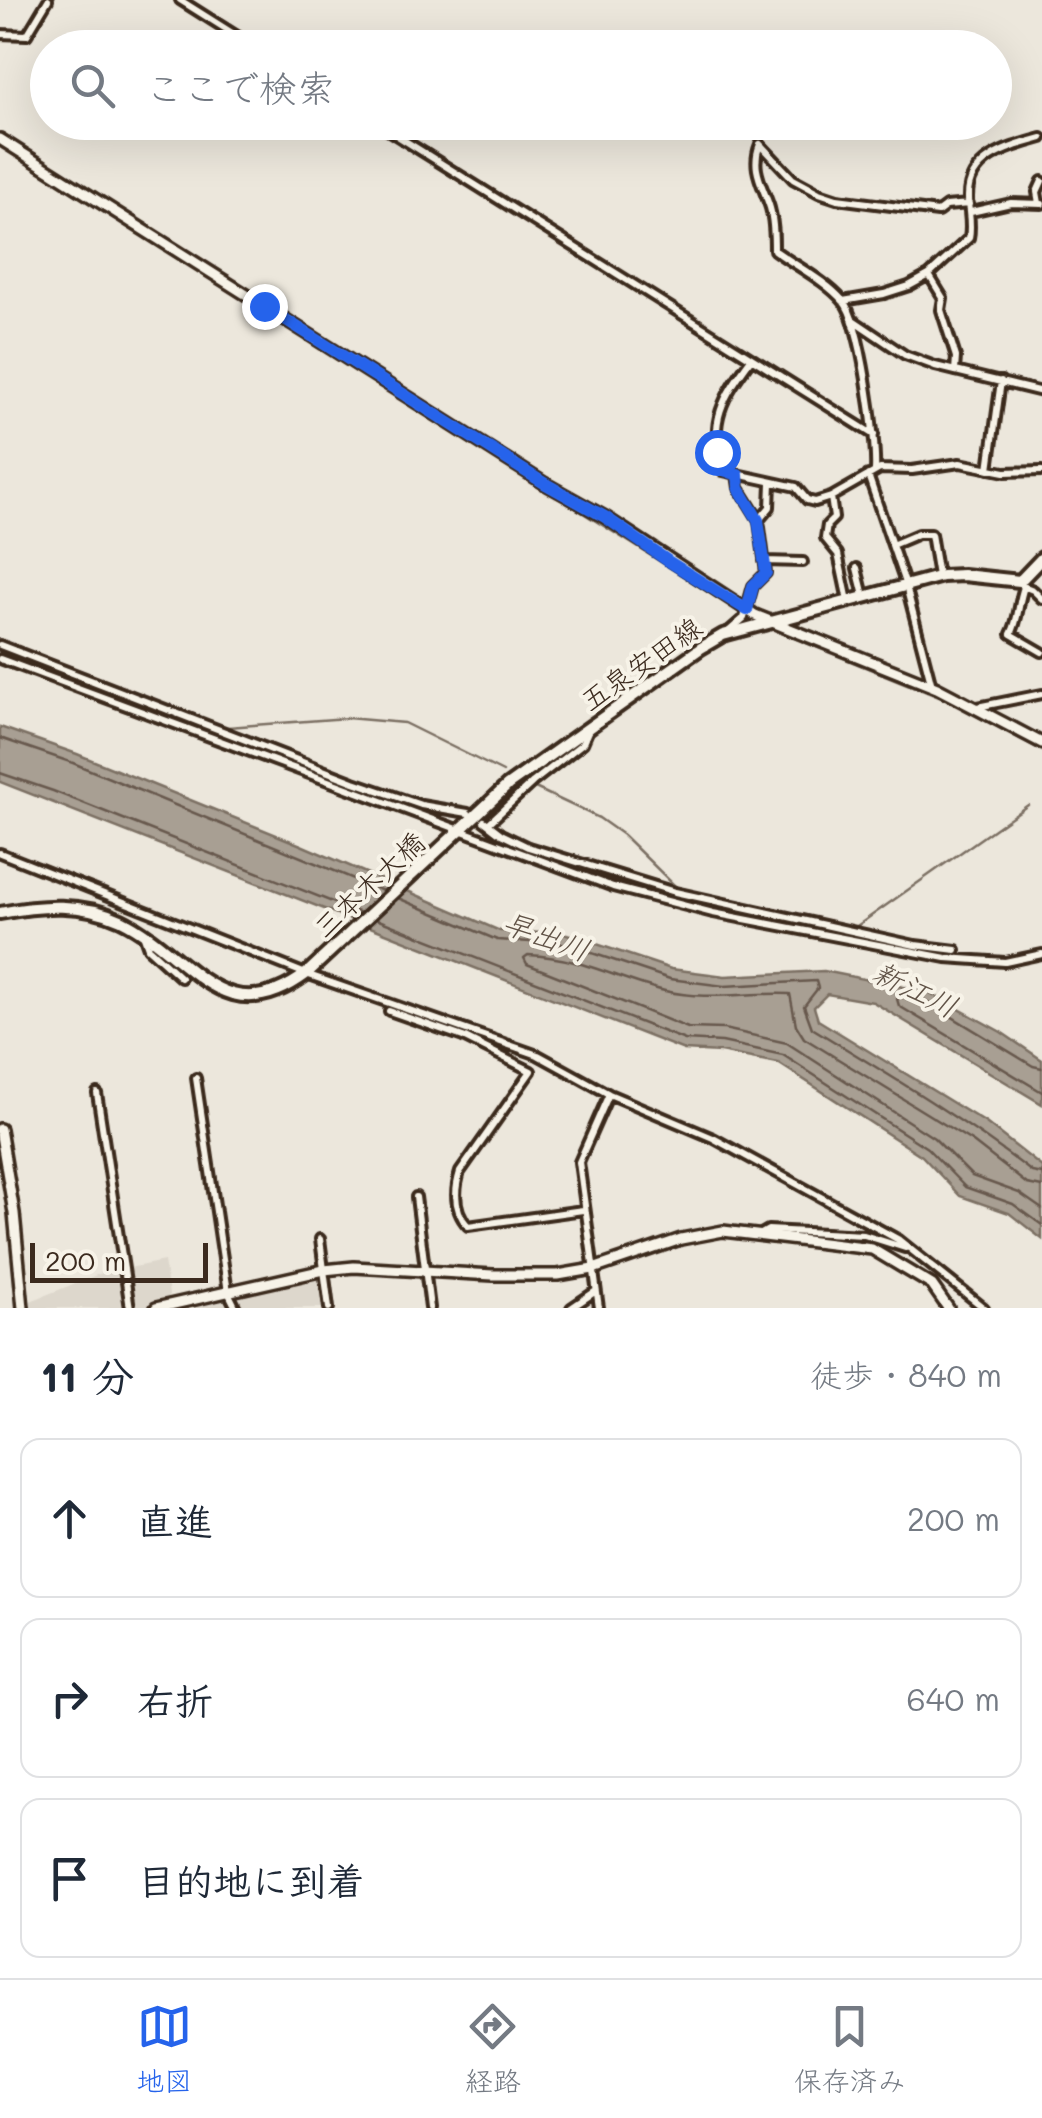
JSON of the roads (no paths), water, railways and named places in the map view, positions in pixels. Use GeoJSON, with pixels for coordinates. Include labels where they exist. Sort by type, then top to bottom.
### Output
{"type":"FeatureCollection","features":[{"type":"Feature","properties":{"kind":"main road"},"geometry":{"type":"LineString","coordinates":[[1022,584],[1042,558]]}},
{"type":"Feature","properties":{"kind":"main road","name":"五泉安田線"},"geometry":{"type":"LineString","coordinates":[[462,830],[508,785],[726,634],[954,574],[1022,584]]}},
{"type":"Feature","properties":{"kind":"main road","name":"三本木大橋"},"geometry":{"type":"LineString","coordinates":[[308,973],[462,830]]}},
{"type":"Feature","properties":{"kind":"main road"},"geometry":{"type":"LineString","coordinates":[[0,913],[45,906],[75,907],[117,918],[142,932],[219,991],[244,998],[270,994],[308,973]]}},
{"type":"Feature","properties":{"kind":"street"},"geometry":{"type":"LineString","coordinates":[[0,34],[27,35],[48,0]]}},
{"type":"Feature","properties":{"kind":"street"},"geometry":{"type":"LineString","coordinates":[[180,0],[228,30]]}},
{"type":"Feature","properties":{"kind":"street"},"geometry":{"type":"LineString","coordinates":[[843,300],[884,294],[929,275],[969,238],[970,182],[978,165],[989,157],[1042,138]]}},
{"type":"Feature","properties":{"kind":"street"},"geometry":{"type":"LineString","coordinates":[[0,139],[747,610],[932,686],[1042,744]]}},
{"type":"Feature","properties":{"kind":"street"},"geometry":{"type":"LineString","coordinates":[[405,140],[874,436]]}},
{"type":"Feature","properties":{"kind":"street"},"geometry":{"type":"LineString","coordinates":[[932,686],[872,473],[874,436],[852,320],[843,300],[774,250],[770,206],[758,181],[760,144],[793,179],[837,199],[938,212],[946,206],[1040,203],[1037,192],[1042,180]]}},
{"type":"Feature","properties":{"kind":"street"},"geometry":{"type":"LineString","coordinates":[[929,275],[942,298],[956,371]]}},
{"type":"Feature","properties":{"kind":"street"},"geometry":{"type":"LineString","coordinates":[[852,320],[906,356],[1042,392]]}},
{"type":"Feature","properties":{"kind":"street"},"geometry":{"type":"LineString","coordinates":[[752,359],[726,392],[716,430],[717,452],[724,470],[796,488],[807,500],[815,502],[872,473],[960,463],[988,469],[1042,471]]}},
{"type":"Feature","properties":{"kind":"street"},"geometry":{"type":"LineString","coordinates":[[988,469],[1001,381]]}},
{"type":"Feature","properties":{"kind":"street"},"geometry":{"type":"LineString","coordinates":[[726,634],[744,618],[753,586],[766,573],[758,520],[739,488],[738,475]]}},
{"type":"Feature","properties":{"kind":"street"},"geometry":{"type":"LineString","coordinates":[[758,520],[770,507],[771,483]]}},
{"type":"Feature","properties":{"kind":"street"},"geometry":{"type":"LineString","coordinates":[[831,497],[834,518],[827,524],[825,538],[838,554],[848,602]]}},
{"type":"Feature","properties":{"kind":"street"},"geometry":{"type":"LineString","coordinates":[[892,545],[918,534],[931,534],[938,577]]}},
{"type":"Feature","properties":{"kind":"street"},"geometry":{"type":"LineString","coordinates":[[764,561],[803,562]]}},
{"type":"Feature","properties":{"kind":"street"},"geometry":{"type":"LineString","coordinates":[[857,568],[865,597]]}},
{"type":"Feature","properties":{"kind":"street"},"geometry":{"type":"LineString","coordinates":[[1042,600],[1022,584],[1017,622],[1011,634],[1042,652]]}},
{"type":"Feature","properties":{"kind":"street"},"geometry":{"type":"LineString","coordinates":[[0,645],[405,801],[468,812]]}},
{"type":"Feature","properties":{"kind":"street"},"geometry":{"type":"LineString","coordinates":[[0,659],[613,887],[746,920],[946,958],[1005,962],[1042,954]]}},
{"type":"Feature","properties":{"kind":"street"},"geometry":{"type":"LineString","coordinates":[[977,707],[1042,694]]}},
{"type":"Feature","properties":{"kind":"street"},"geometry":{"type":"LineString","coordinates":[[590,727],[583,743],[486,822],[528,847],[675,892],[915,945],[956,950]]}},
{"type":"Feature","properties":{"kind":"street"},"geometry":{"type":"LineString","coordinates":[[0,854],[308,973],[538,1055],[609,1094],[713,1138],[920,1254],[984,1308]]}},
{"type":"Feature","properties":{"kind":"street"},"geometry":{"type":"LineString","coordinates":[[142,932],[148,948],[181,978]]}},
{"type":"Feature","properties":{"kind":"street"},"geometry":{"type":"LineString","coordinates":[[389,1011],[463,1038],[530,1071],[460,1172],[456,1187],[459,1217],[468,1226],[583,1210]]}},
{"type":"Feature","properties":{"kind":"street"},"geometry":{"type":"LineString","coordinates":[[196,1078],[228,1292],[236,1308]]}},
{"type":"Feature","properties":{"kind":"street"},"geometry":{"type":"LineString","coordinates":[[97,1093],[130,1308]]}},
{"type":"Feature","properties":{"kind":"street"},"geometry":{"type":"LineString","coordinates":[[599,1308],[579,1162],[609,1094]]}},
{"type":"Feature","properties":{"kind":"street"},"geometry":{"type":"LineString","coordinates":[[0,1129],[22,1269],[24,1308]]}},
{"type":"Feature","properties":{"kind":"street"},"geometry":{"type":"LineString","coordinates":[[416,1198],[430,1308]]}},
{"type":"Feature","properties":{"kind":"street"},"geometry":{"type":"LineString","coordinates":[[156,1308],[354,1266],[558,1275],[593,1269],[681,1239],[723,1230],[872,1249],[932,1285],[948,1308]]}},
{"type":"Feature","properties":{"kind":"street"},"geometry":{"type":"LineString","coordinates":[[760,1234],[768,1230],[864,1234],[920,1254]]}},
{"type":"Feature","properties":{"kind":"street"},"geometry":{"type":"LineString","coordinates":[[320,1238],[329,1308]]}},
{"type":"Feature","properties":{"kind":"street"},"geometry":{"type":"LineString","coordinates":[[572,1308],[596,1291]]}},
{"type":"Feature","properties":{"kind":"water"},"geometry":{"type":"Polygon","coordinates":[[[0,727],[301,845],[500,931],[567,934],[671,969],[725,976],[824,971],[928,992],[1001,1032],[1042,1060],[1042,1104],[873,1002],[827,994],[814,1007],[818,1020],[986,1123],[1042,1167],[1042,1239],[1009,1213],[960,1196],[922,1156],[778,1063],[684,1050],[0,782],[0,727]]]}},
{"type":"Feature","properties":{"kind":"waterway"},"geometry":{"type":"LineString","coordinates":[[0,146],[742,613]]}},
{"type":"Feature","properties":{"kind":"waterway"},"geometry":{"type":"LineString","coordinates":[[779,632],[959,705],[1042,751]]}},
{"type":"Feature","properties":{"kind":"waterway"},"geometry":{"type":"LineString","coordinates":[[0,641],[93,677]]}},
{"type":"Feature","properties":{"kind":"waterway"},"geometry":{"type":"LineString","coordinates":[[120,688],[364,782]]}},
{"type":"Feature","properties":{"kind":"waterway"},"geometry":{"type":"LineString","coordinates":[[228,727],[347,718],[404,723],[503,772]]}},
{"type":"Feature","properties":{"kind":"waterway"},"geometry":{"type":"LineString","coordinates":[[533,787],[599,818],[623,835],[677,888]]}},
{"type":"Feature","properties":{"kind":"waterway"},"geometry":{"type":"LineString","coordinates":[[414,800],[452,805]]}},
{"type":"Feature","properties":{"kind":"waterway"},"geometry":{"type":"LineString","coordinates":[[854,928],[1028,805]]}},
{"type":"Feature","properties":{"kind":"waterway"},"geometry":{"type":"LineString","coordinates":[[495,823],[514,837]]}},
{"type":"Feature","properties":{"kind":"waterway"},"geometry":{"type":"LineString","coordinates":[[521,840],[599,865]]}},
{"type":"Feature","properties":{"kind":"waterway"},"geometry":{"type":"LineString","coordinates":[[640,878],[763,908]]}},
{"type":"Feature","properties":{"kind":"water label","name":"早出川"},"geometry":{"type":"Point","coordinates":[546,937]}},
{"type":"Feature","properties":{"kind":"water label","name":"新江川"},"geometry":{"type":"Point","coordinates":[915,990]}}]}
